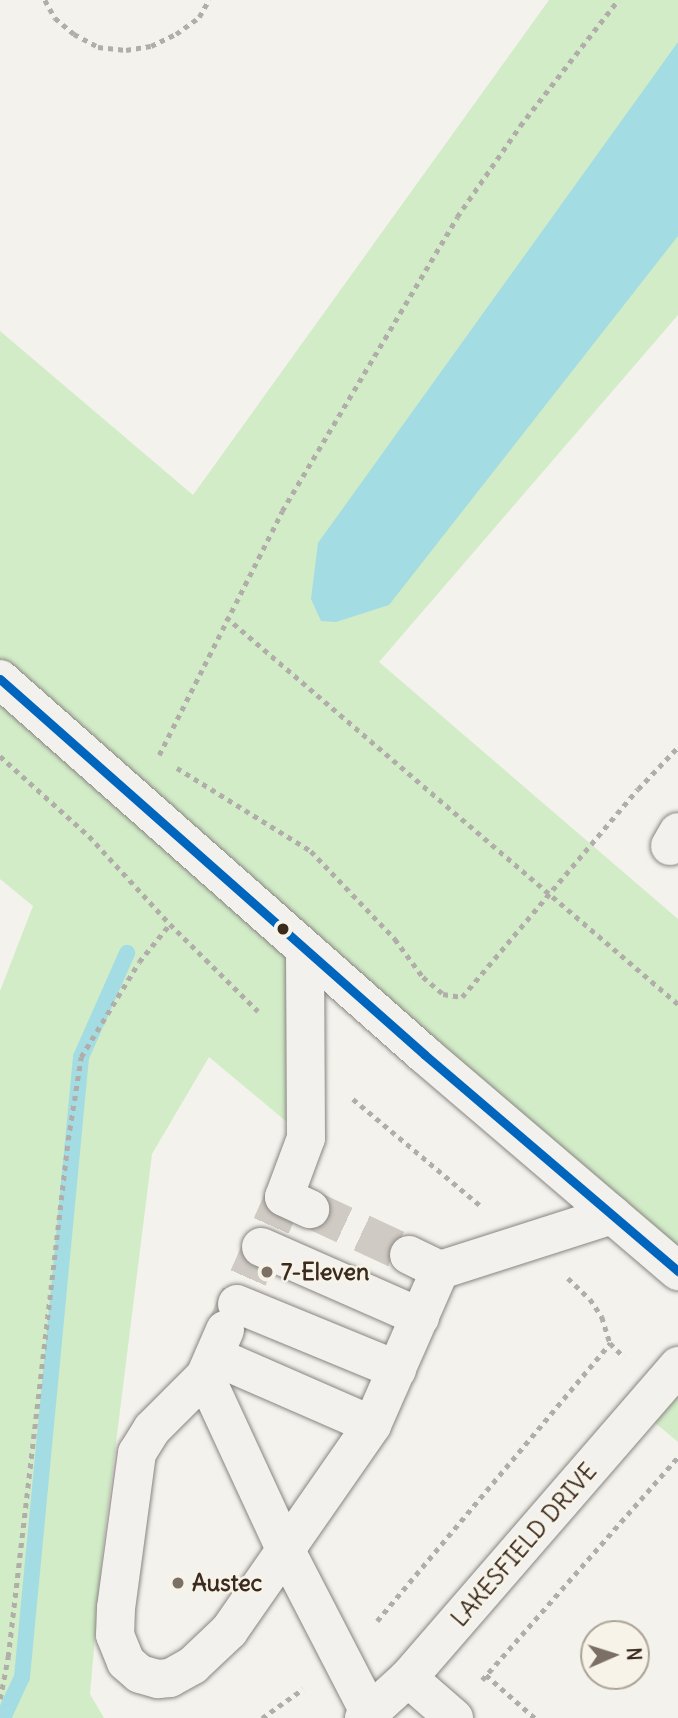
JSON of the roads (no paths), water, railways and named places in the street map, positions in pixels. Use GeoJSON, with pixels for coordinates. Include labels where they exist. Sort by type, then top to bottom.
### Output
{"type":"FeatureCollection","features":[{"type":"Feature","properties":{"kind":"main road"},"geometry":{"type":"LineString","coordinates":[[0,680],[305,950],[678,1272]]}},
{"type":"Feature","properties":{"kind":"main road"},"geometry":{"type":"LineString","coordinates":[[305,950],[306,1138],[284,1197],[310,1209]]}},
{"type":"Feature","properties":{"kind":"main road"},"geometry":{"type":"LineString","coordinates":[[220,1342],[137,1452],[116,1608],[115,1635],[121,1656],[140,1674],[158,1679],[180,1674],[229,1631],[372,1425],[420,1317],[425,1262],[612,1215]]}},
{"type":"Feature","properties":{"kind":"main road"},"geometry":{"type":"LineString","coordinates":[[261,1247],[420,1317]]}},
{"type":"Feature","properties":{"kind":"main road"},"geometry":{"type":"LineString","coordinates":[[220,1342],[397,1370]]}},
{"type":"Feature","properties":{"kind":"main road"},"geometry":{"type":"LineString","coordinates":[[220,1342],[372,1425]]}},
{"type":"Feature","properties":{"kind":"main road"},"geometry":{"type":"LineString","coordinates":[[220,1342],[285,1549],[367,1716]]}},
{"type":"Feature","properties":{"kind":"main road","name":"LAKESFIELD DRIVE"},"geometry":{"type":"LineString","coordinates":[[367,1716],[408,1678],[678,1366]]}},
{"type":"Feature","properties":{"kind":"main road"},"geometry":{"type":"LineString","coordinates":[[408,1678],[454,1718]]}},
{"type":"Feature","properties":{"kind":"water"},"geometry":{"type":"Polygon","coordinates":[[[678,42],[678,236],[389,605],[336,622],[321,621],[311,599],[318,543],[678,42]]]}},
{"type":"Feature","properties":{"kind":"waterway"},"geometry":{"type":"LineString","coordinates":[[3,1718],[22,1677],[81,1057],[127,953]]}},
{"type":"Feature","properties":{"kind":"tunnel"},"geometry":{"type":"LineString","coordinates":[[225,1330],[284,1197]]}},
{"type":"Feature","properties":{"kind":"tunnel"},"geometry":{"type":"LineString","coordinates":[[310,1209],[409,1255]]}},
{"type":"Feature","properties":{"kind":"place","name":"7-Eleven"},"geometry":{"type":"Point","coordinates":[267,1272]}},
{"type":"Feature","properties":{"kind":"place","name":"Austec"},"geometry":{"type":"Point","coordinates":[178,1583]}}]}
